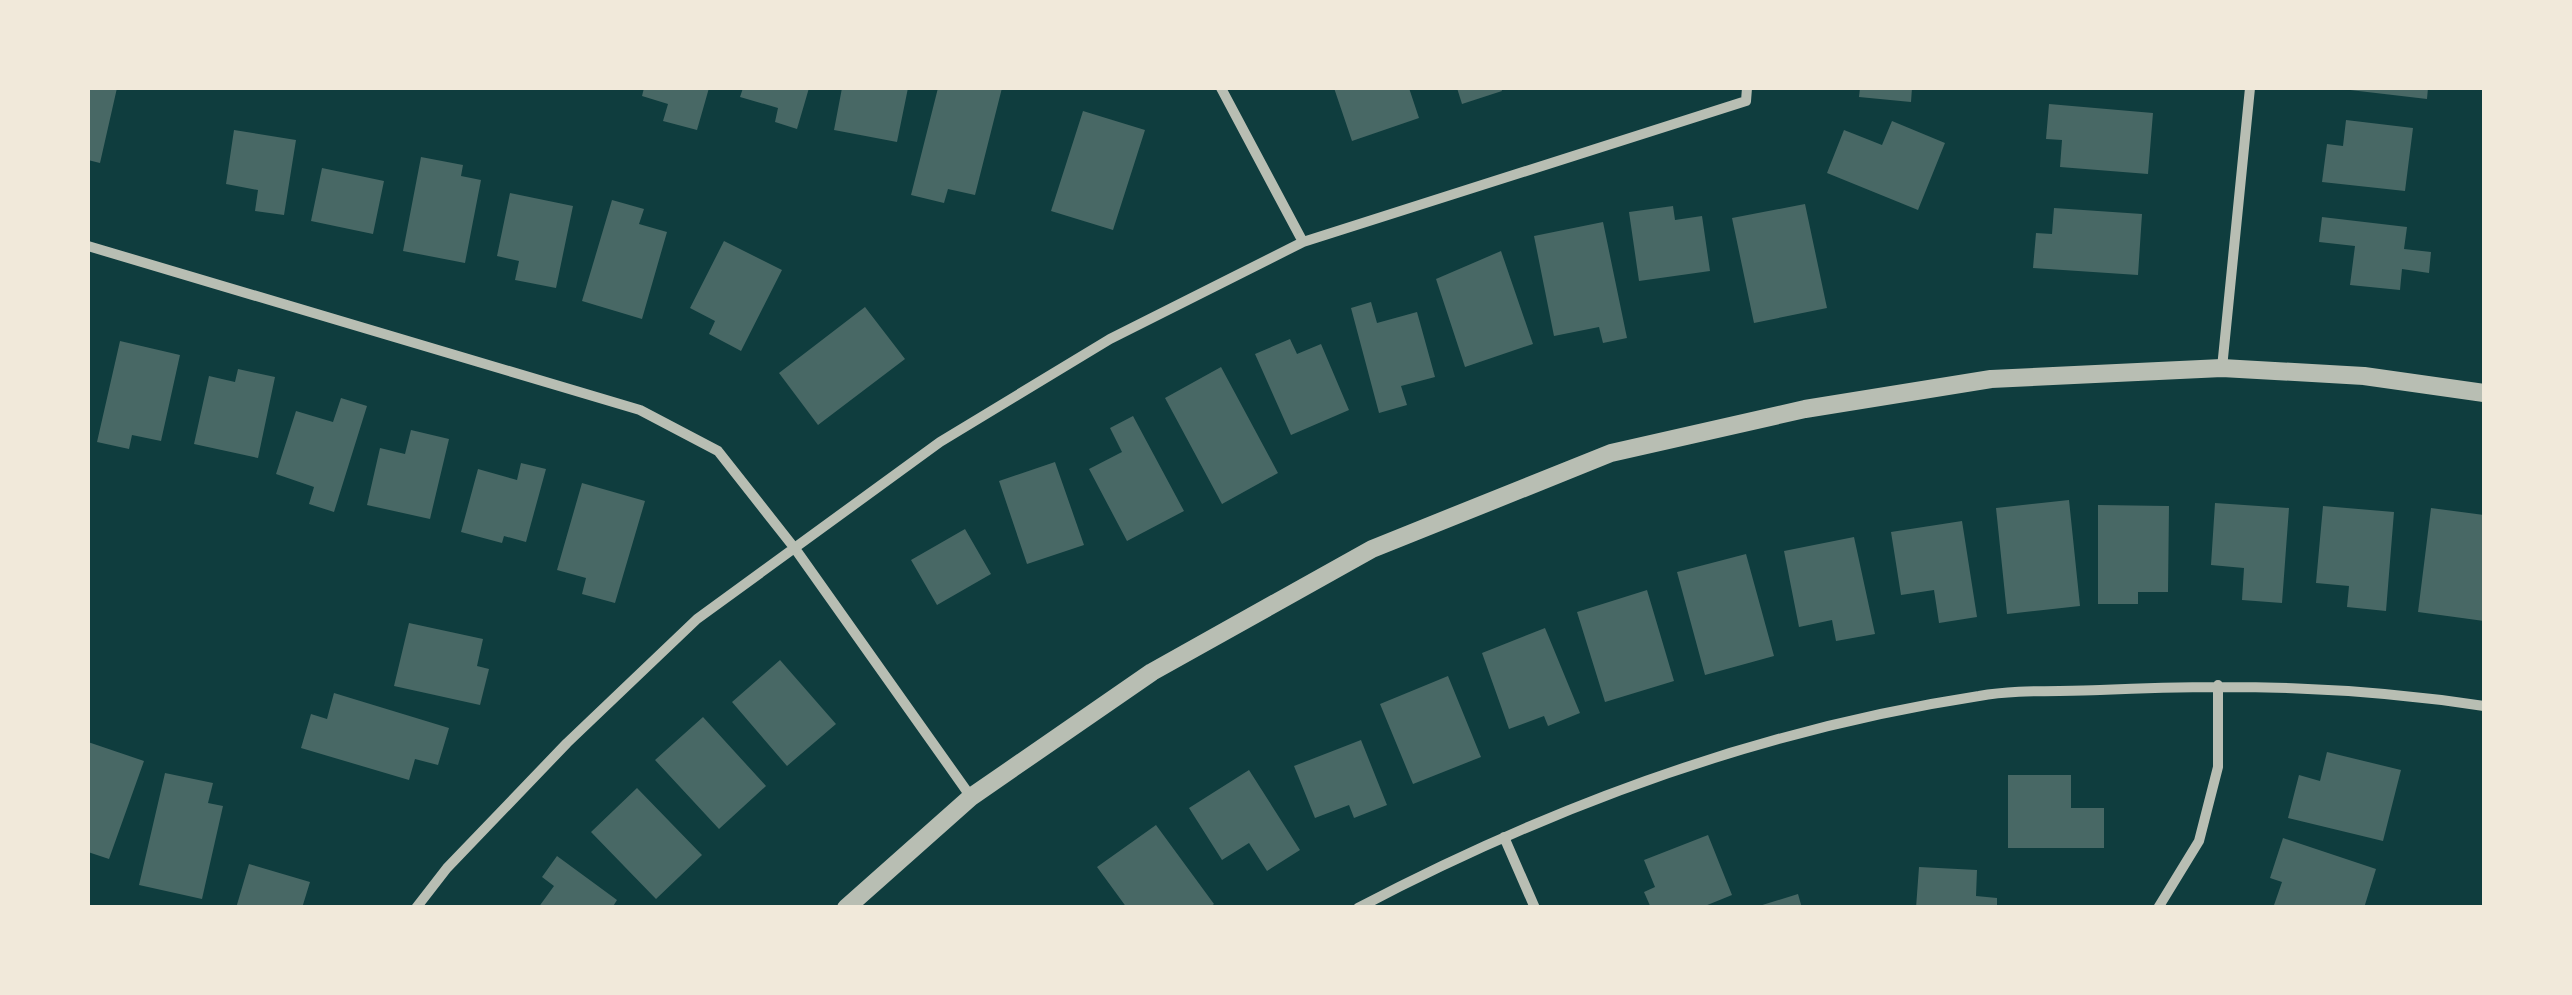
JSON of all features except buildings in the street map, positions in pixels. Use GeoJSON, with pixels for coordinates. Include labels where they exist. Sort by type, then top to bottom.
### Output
{"type":"FeatureCollection","features":[{"type":"Feature","properties":{"kind":"street"},"geometry":{"type":"LineString","coordinates":[[1221,88],[1303,242]]}},
{"type":"Feature","properties":{"kind":"street"},"geometry":{"type":"LineString","coordinates":[[416,908],[447,868],[566,743],[697,619],[940,442],[1110,339],[1303,242],[1746,101],[1747,88]]}},
{"type":"Feature","properties":{"kind":"street"},"geometry":{"type":"LineString","coordinates":[[2222,368],[2250,88]]}},
{"type":"Feature","properties":{"kind":"street"},"geometry":{"type":"LineString","coordinates":[[88,246],[640,410],[718,450],[796,550],[970,797]]}},
{"type":"Feature","properties":{"kind":"street"},"geometry":{"type":"LineString","coordinates":[[846,908],[970,797],[1152,672],[1372,549],[1612,454],[1805,409],[1991,379],[2222,368],[2364,376],[2484,393]]}},
{"type":"Feature","properties":{"kind":"street"},"geometry":{"type":"LineString","coordinates":[[2158,908],[2199,841],[2218,767],[2218,685]]}},
{"type":"Feature","properties":{"kind":"street"},"geometry":{"type":"LineString","coordinates":[[1358,908],[1504,837],[1669,771],[1803,732],[1981,695],[2218,685],[2383,690],[2484,706]]}},
{"type":"Feature","properties":{"kind":"street"},"geometry":{"type":"LineString","coordinates":[[1504,837],[1535,908]]}}]}
